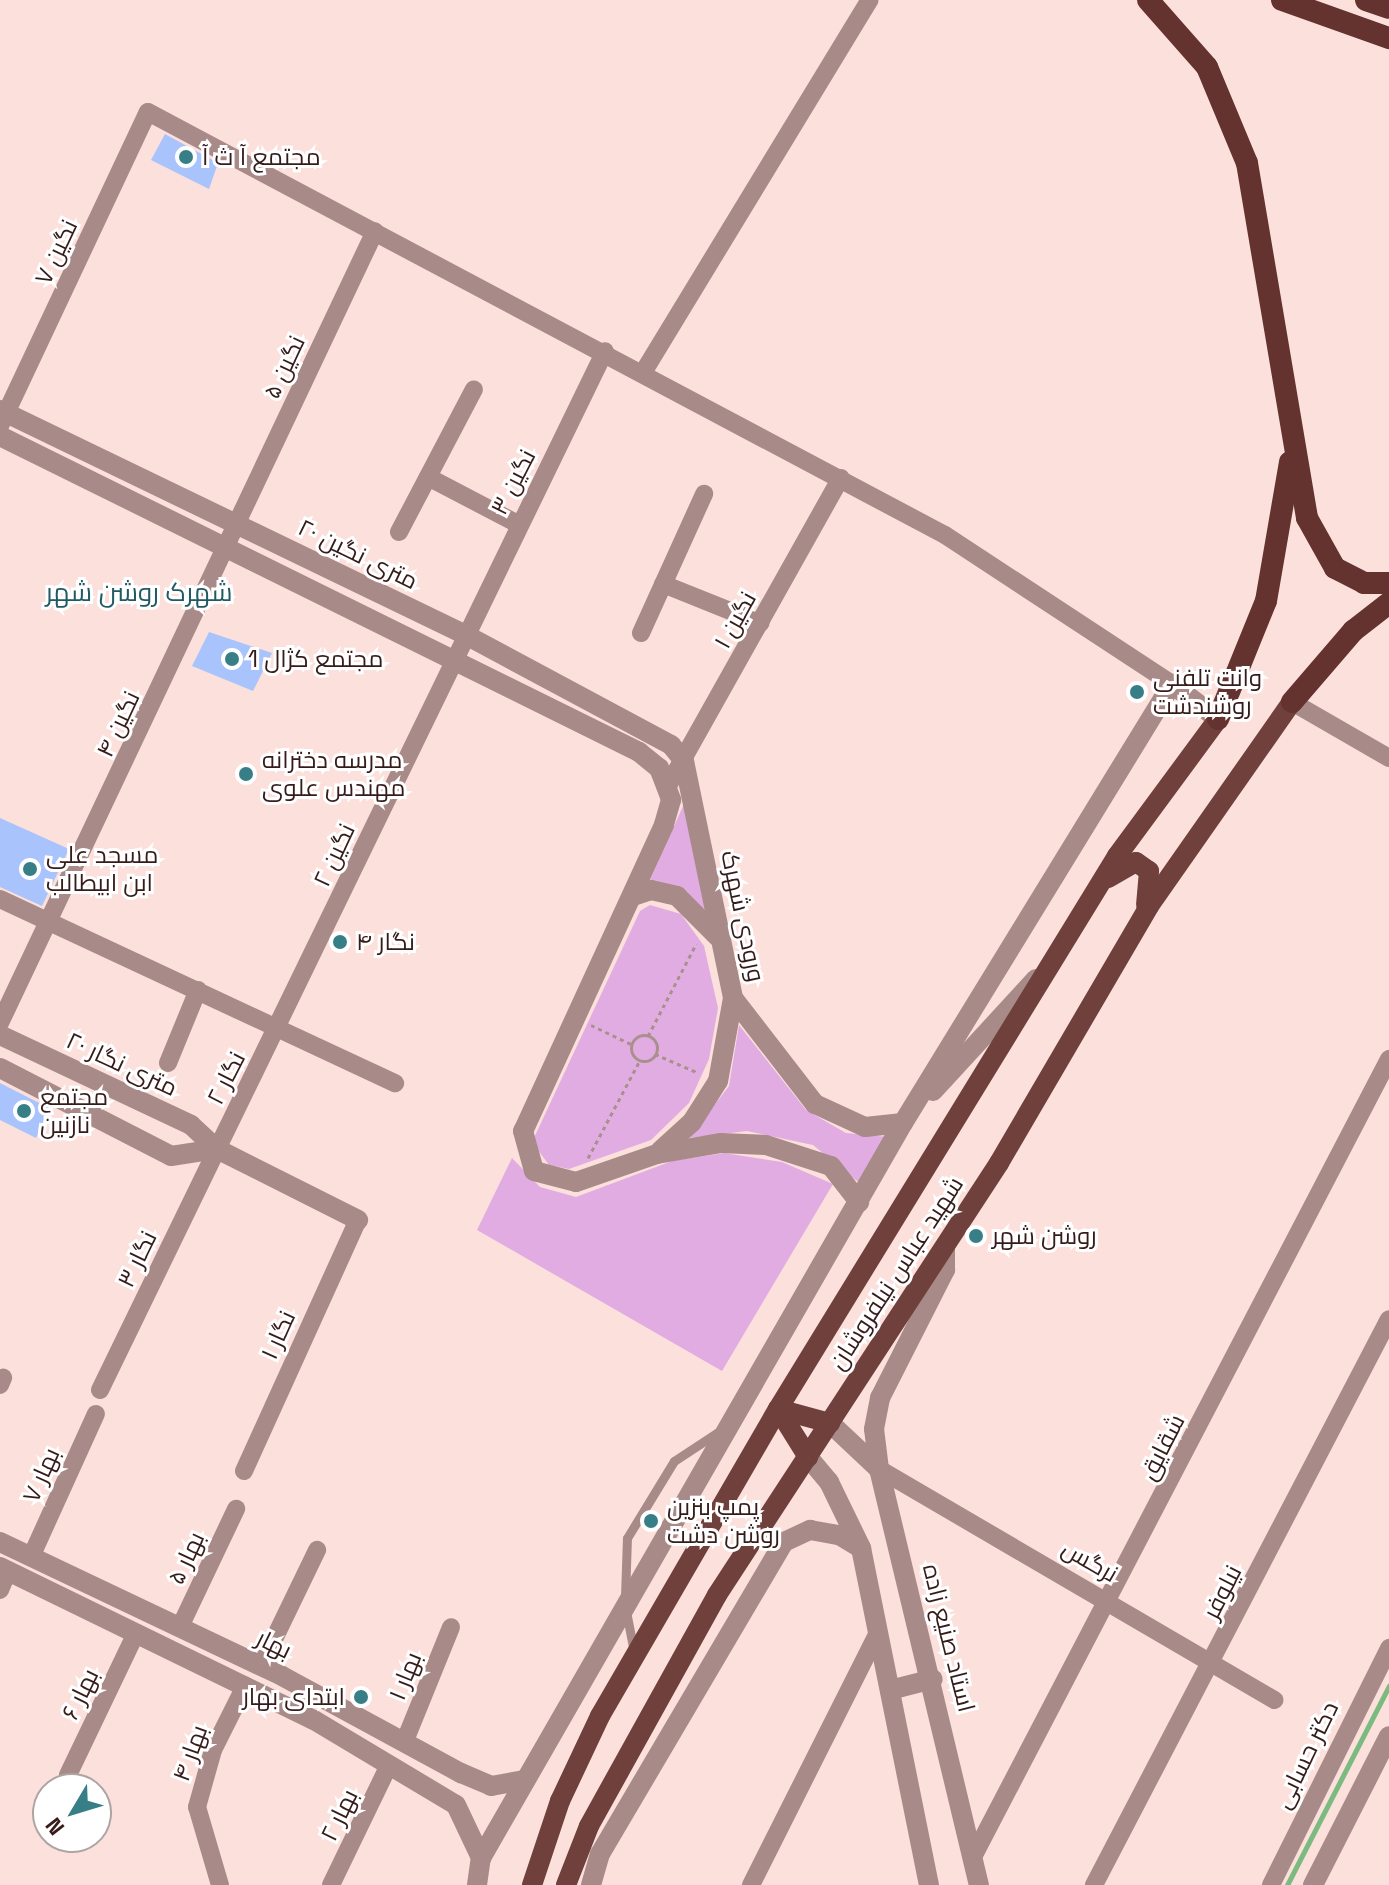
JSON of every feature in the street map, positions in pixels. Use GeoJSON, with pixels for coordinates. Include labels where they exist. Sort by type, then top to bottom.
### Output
{"type":"FeatureCollection","features":[{"type":"Feature","properties":{"kind":"highway"},"geometry":{"type":"LineString","coordinates":[[1148,0],[1207,67],[1247,163],[1307,518],[1335,568],[1364,583],[1389,583]]}},
{"type":"Feature","properties":{"kind":"highway"},"geometry":{"type":"LineString","coordinates":[[1282,0],[1389,38]]}},
{"type":"Feature","properties":{"kind":"highway"},"geometry":{"type":"LineString","coordinates":[[1366,0],[1389,8]]}},
{"type":"Feature","properties":{"kind":"highway"},"geometry":{"type":"LineString","coordinates":[[1218,719],[1266,601],[1293,445]]}},
{"type":"Feature","properties":{"kind":"highway"},"geometry":{"type":"LineString","coordinates":[[1292,702],[1353,631],[1389,603]]}},
{"type":"Feature","properties":{"kind":"main road","name":"شهید عباس نیلفروشان"},"geometry":{"type":"LineString","coordinates":[[566,1885],[589,1826],[706,1618],[945,1247],[1141,920],[1292,702]]}},
{"type":"Feature","properties":{"kind":"main road","name":"شهید عباس نیلفروشان"},"geometry":{"type":"LineString","coordinates":[[532,1885],[560,1801],[635,1657],[778,1409],[1099,884],[1218,719]]}},
{"type":"Feature","properties":{"kind":"main road"},"geometry":{"type":"LineString","coordinates":[[1099,884],[1127,864],[1149,871],[1141,920]]}},
{"type":"Feature","properties":{"kind":"main road"},"geometry":{"type":"LineString","coordinates":[[778,1409],[830,1423]]}},
{"type":"Feature","properties":{"kind":"main road"},"geometry":{"type":"LineString","coordinates":[[778,1409],[808,1457]]}},
{"type":"Feature","properties":{"kind":"street"},"geometry":{"type":"LineString","coordinates":[[644,371],[870,0]]}},
{"type":"Feature","properties":{"kind":"street","name":"نگین ۷"},"geometry":{"type":"LineString","coordinates":[[2,416],[148,112],[375,231]]}},
{"type":"Feature","properties":{"kind":"street"},"geometry":{"type":"LineString","coordinates":[[375,231],[644,371],[945,535],[1172,684],[1218,719]]}},
{"type":"Feature","properties":{"kind":"street","name":"نگین ۵"},"geometry":{"type":"LineString","coordinates":[[227,547],[375,231]]}},
{"type":"Feature","properties":{"kind":"street","name":"نگین ۳"},"geometry":{"type":"LineString","coordinates":[[451,658],[605,351]]}},
{"type":"Feature","properties":{"kind":"street"},"geometry":{"type":"LineString","coordinates":[[399,532],[474,389]]}},
{"type":"Feature","properties":{"kind":"street","name":"۲۰ متری نگین"},"geometry":{"type":"LineString","coordinates":[[2,416],[237,524],[464,634],[671,745],[684,761]]}},
{"type":"Feature","properties":{"kind":"street"},"geometry":{"type":"LineString","coordinates":[[0,436],[639,752],[669,784],[664,825],[636,895],[523,1131],[523,1146],[534,1171],[576,1182],[657,1154],[744,1143],[802,1153],[831,1166],[859,1202]]}},
{"type":"Feature","properties":{"kind":"street"},"geometry":{"type":"LineString","coordinates":[[428,477],[518,524]]}},
{"type":"Feature","properties":{"kind":"street","name":"نگین ۱"},"geometry":{"type":"LineString","coordinates":[[669,784],[841,478]]}},
{"type":"Feature","properties":{"kind":"street"},"geometry":{"type":"LineString","coordinates":[[641,633],[704,494]]}},
{"type":"Feature","properties":{"kind":"street","name":"نگین ۴"},"geometry":{"type":"LineString","coordinates":[[52,922],[227,547]]}},
{"type":"Feature","properties":{"kind":"street"},"geometry":{"type":"LineString","coordinates":[[663,584],[760,623]]}},
{"type":"Feature","properties":{"kind":"street","name":"نگین ۲"},"geometry":{"type":"LineString","coordinates":[[278,1028],[451,658]]}},
{"type":"Feature","properties":{"kind":"street"},"geometry":{"type":"LineString","coordinates":[[477,1885],[481,1858],[598,1660],[903,1123],[1172,684]]}},
{"type":"Feature","properties":{"kind":"street"},"geometry":{"type":"LineString","coordinates":[[1292,702],[1389,758]]}},
{"type":"Feature","properties":{"kind":"street","name":"ورودی شهرک"},"geometry":{"type":"LineString","coordinates":[[684,761],[733,998],[815,1104],[865,1127],[903,1123]]}},
{"type":"Feature","properties":{"kind":"street"},"geometry":{"type":"LineString","coordinates":[[636,895],[663,890],[708,922],[723,943]]}},
{"type":"Feature","properties":{"kind":"street"},"geometry":{"type":"LineString","coordinates":[[0,899],[395,1083]]}},
{"type":"Feature","properties":{"kind":"street"},"geometry":{"type":"LineString","coordinates":[[0,1023],[52,922]]}},
{"type":"Feature","properties":{"kind":"street"},"geometry":{"type":"LineString","coordinates":[[903,1123],[1045,970]]}},
{"type":"Feature","properties":{"kind":"street"},"geometry":{"type":"LineString","coordinates":[[168,1063],[198,990]]}},
{"type":"Feature","properties":{"kind":"street"},"geometry":{"type":"LineString","coordinates":[[657,1154],[692,1122],[718,1081],[733,998]]}},
{"type":"Feature","properties":{"kind":"street","name":"نگار ۲"},"geometry":{"type":"LineString","coordinates":[[217,1149],[278,1028]]}},
{"type":"Feature","properties":{"kind":"street","name":"۲۰ متری نگار"},"geometry":{"type":"LineString","coordinates":[[0,1035],[191,1125],[217,1149],[358,1220]]}},
{"type":"Feature","properties":{"kind":"street","name":"شقایق"},"geometry":{"type":"LineString","coordinates":[[974,1855],[1110,1600],[1389,1059]]}},
{"type":"Feature","properties":{"kind":"street"},"geometry":{"type":"LineString","coordinates":[[0,1068],[171,1156],[217,1149]]}},
{"type":"Feature","properties":{"kind":"street","name":"نگار ۳"},"geometry":{"type":"LineString","coordinates":[[100,1390],[217,1149]]}},
{"type":"Feature","properties":{"kind":"street","name":"نگار ۱"},"geometry":{"type":"LineString","coordinates":[[244,1471],[358,1220]]}},
{"type":"Feature","properties":{"kind":"street","name":"استاد صنیع زاده"},"geometry":{"type":"LineString","coordinates":[[945,1247],[945,1270],[880,1398],[874,1429],[879,1469],[933,1679],[979,1885]]}},
{"type":"Feature","properties":{"kind":"street","name":"نیلوفر"},"geometry":{"type":"LineString","coordinates":[[1094,1885],[1213,1663],[1389,1319]]}},
{"type":"Feature","properties":{"kind":"street","name":"بهار ۷"},"geometry":{"type":"LineString","coordinates":[[16,1549],[96,1414]]}},
{"type":"Feature","properties":{"kind":"street"},"geometry":{"type":"LineString","coordinates":[[830,1423],[879,1469]]}},
{"type":"Feature","properties":{"kind":"street"},"geometry":{"type":"LineString","coordinates":[[808,1457],[829,1482],[861,1548],[929,1885]]}},
{"type":"Feature","properties":{"kind":"street","name":"نرگس"},"geometry":{"type":"LineString","coordinates":[[879,1469],[1110,1600],[1274,1700]]}},
{"type":"Feature","properties":{"kind":"street","name":"بهار ۵"},"geometry":{"type":"LineString","coordinates":[[180,1627],[236,1509]]}},
{"type":"Feature","properties":{"kind":"street"},"geometry":{"type":"LineString","coordinates":[[591,1885],[600,1854],[784,1542],[819,1531],[861,1548]]}},
{"type":"Feature","properties":{"kind":"street"},"geometry":{"type":"LineString","coordinates":[[16,1549],[3,1576],[136,1633],[245,1686],[456,1805],[481,1858]]}},
{"type":"Feature","properties":{"kind":"street","name":"بهار"},"geometry":{"type":"LineString","coordinates":[[16,1549],[261,1666],[491,1786],[525,1780]]}},
{"type":"Feature","properties":{"kind":"street"},"geometry":{"type":"LineString","coordinates":[[261,1666],[317,1550]]}},
{"type":"Feature","properties":{"kind":"street"},"geometry":{"type":"LineString","coordinates":[[706,1618],[731,1632]]}},
{"type":"Feature","properties":{"kind":"street","name":"بهار ۱"},"geometry":{"type":"LineString","coordinates":[[404,1743],[451,1627]]}},
{"type":"Feature","properties":{"kind":"street"},"geometry":{"type":"LineString","coordinates":[[751,1885],[878,1632]]}},
{"type":"Feature","properties":{"kind":"street","name":"بهار ۶"},"geometry":{"type":"LineString","coordinates":[[69,1773],[136,1633]]}},
{"type":"Feature","properties":{"kind":"street","name":"دکتر حسابی"},"geometry":{"type":"LineString","coordinates":[[1271,1885],[1389,1648]]}},
{"type":"Feature","properties":{"kind":"street"},"geometry":{"type":"LineString","coordinates":[[598,1660],[635,1657]]}},
{"type":"Feature","properties":{"kind":"street"},"geometry":{"type":"LineString","coordinates":[[890,1690],[933,1679]]}},
{"type":"Feature","properties":{"kind":"street","name":"بهار ۴"},"geometry":{"type":"LineString","coordinates":[[220,1885],[197,1807],[213,1750],[245,1686]]}},
{"type":"Feature","properties":{"kind":"street"},"geometry":{"type":"LineString","coordinates":[[1313,1885],[1389,1736]]}},
{"type":"Feature","properties":{"kind":"street","name":"بهار ۲"},"geometry":{"type":"LineString","coordinates":[[331,1885],[389,1765]]}},
{"type":"Feature","properties":{"kind":"lane"},"geometry":{"type":"LineString","coordinates":[[635,1657],[625,1608],[627,1538],[674,1461],[728,1427]]}},
{"type":"Feature","properties":{"kind":"path"},"geometry":{"type":"LineString","coordinates":[[631,1044],[648,1036],[708,922]]}},
{"type":"Feature","properties":{"kind":"path"},"geometry":{"type":"LineString","coordinates":[[576,1018],[631,1044],[640,1060]]}},
{"type":"Feature","properties":{"kind":"path"},"geometry":{"type":"LineString","coordinates":[[648,1036],[655,1054]]}},
{"type":"Feature","properties":{"kind":"path"},"geometry":{"type":"LineString","coordinates":[[576,1182],[640,1060],[655,1054],[718,1081]]}},
{"type":"Feature","properties":{"kind":"shaded area"},"geometry":{"type":"Polygon","coordinates":[[[684,804],[705,910],[676,886],[649,882],[684,804]]]}},
{"type":"Feature","properties":{"kind":"shaded area"},"geometry":{"type":"Polygon","coordinates":[[[650,905],[681,914],[704,946],[718,1008],[709,1059],[689,1103],[651,1140],[569,1169],[549,1165],[532,1142],[640,911],[650,905]]]}},
{"type":"Feature","properties":{"kind":"shaded area"},"geometry":{"type":"Polygon","coordinates":[[[739,1025],[806,1110],[846,1133],[888,1137],[862,1185],[813,1145],[747,1131],[689,1138],[729,1086],[739,1025]]]}},
{"type":"Feature","properties":{"kind":"shaded area"},"geometry":{"type":"Polygon","coordinates":[[[724,1153],[782,1162],[833,1184],[722,1371],[477,1230],[512,1158],[540,1187],[576,1197],[672,1161],[724,1153]]]}},
{"type":"Feature","properties":{"kind":"building","name":"مجتمع آ ث آ"},"geometry":{"type":"Polygon","coordinates":[[[165,134],[218,163],[209,189],[151,160],[165,134]]]}},
{"type":"Feature","properties":{"kind":"building","name":"مجتمع کژال 1"},"geometry":{"type":"Polygon","coordinates":[[[209,632],[272,653],[253,691],[192,666],[209,632]]]}},
{"type":"Feature","properties":{"kind":"building","name":"مسجد علی ابن ابیطالب"},"geometry":{"type":"Polygon","coordinates":[[[0,818],[69,849],[42,906],[0,887],[0,818]]]}},
{"type":"Feature","properties":{"kind":"building","name":"مجتمع نازنین"},"geometry":{"type":"Polygon","coordinates":[[[0,1083],[49,1108],[36,1138],[0,1120],[0,1083]]]}},
{"type":"Feature","properties":{"kind":"waterway"},"geometry":{"type":"LineString","coordinates":[[1287,1885],[1389,1686]]}},
{"type":"Feature","properties":{"kind":"place","name":"مجتمع آ ث آ"},"geometry":{"type":"Point","coordinates":[186,157]}},
{"type":"Feature","properties":{"kind":"place","name":"مجتمع کژال 1"},"geometry":{"type":"Point","coordinates":[232,659]}},
{"type":"Feature","properties":{"kind":"place","name":"وانت تلفنی روشندشت"},"geometry":{"type":"Point","coordinates":[1137,692]}},
{"type":"Feature","properties":{"kind":"place","name":"مدرسه دخترانه مهندس علوی"},"geometry":{"type":"Point","coordinates":[246,774]}},
{"type":"Feature","properties":{"kind":"place","name":"مسجد علی ابن ابیطالب"},"geometry":{"type":"Point","coordinates":[30,869]}},
{"type":"Feature","properties":{"kind":"place","name":"نگار ۴"},"geometry":{"type":"Point","coordinates":[340,942]}},
{"type":"Feature","properties":{"kind":"place","name":"مجتمع نازنین"},"geometry":{"type":"Point","coordinates":[24,1111]}},
{"type":"Feature","properties":{"kind":"place","name":"روشن شهر"},"geometry":{"type":"Point","coordinates":[976,1236]}},
{"type":"Feature","properties":{"kind":"place","name":"پمپ بنزین روشن دشت"},"geometry":{"type":"Point","coordinates":[651,1521]}},
{"type":"Feature","properties":{"kind":"place","name":"ابتدای بهار"},"geometry":{"type":"Point","coordinates":[361,1697]}},
{"type":"Feature","properties":{"kind":"district","name":"شهرک روشن شهر"},"geometry":{"type":"Point","coordinates":[139,593]}}]}
